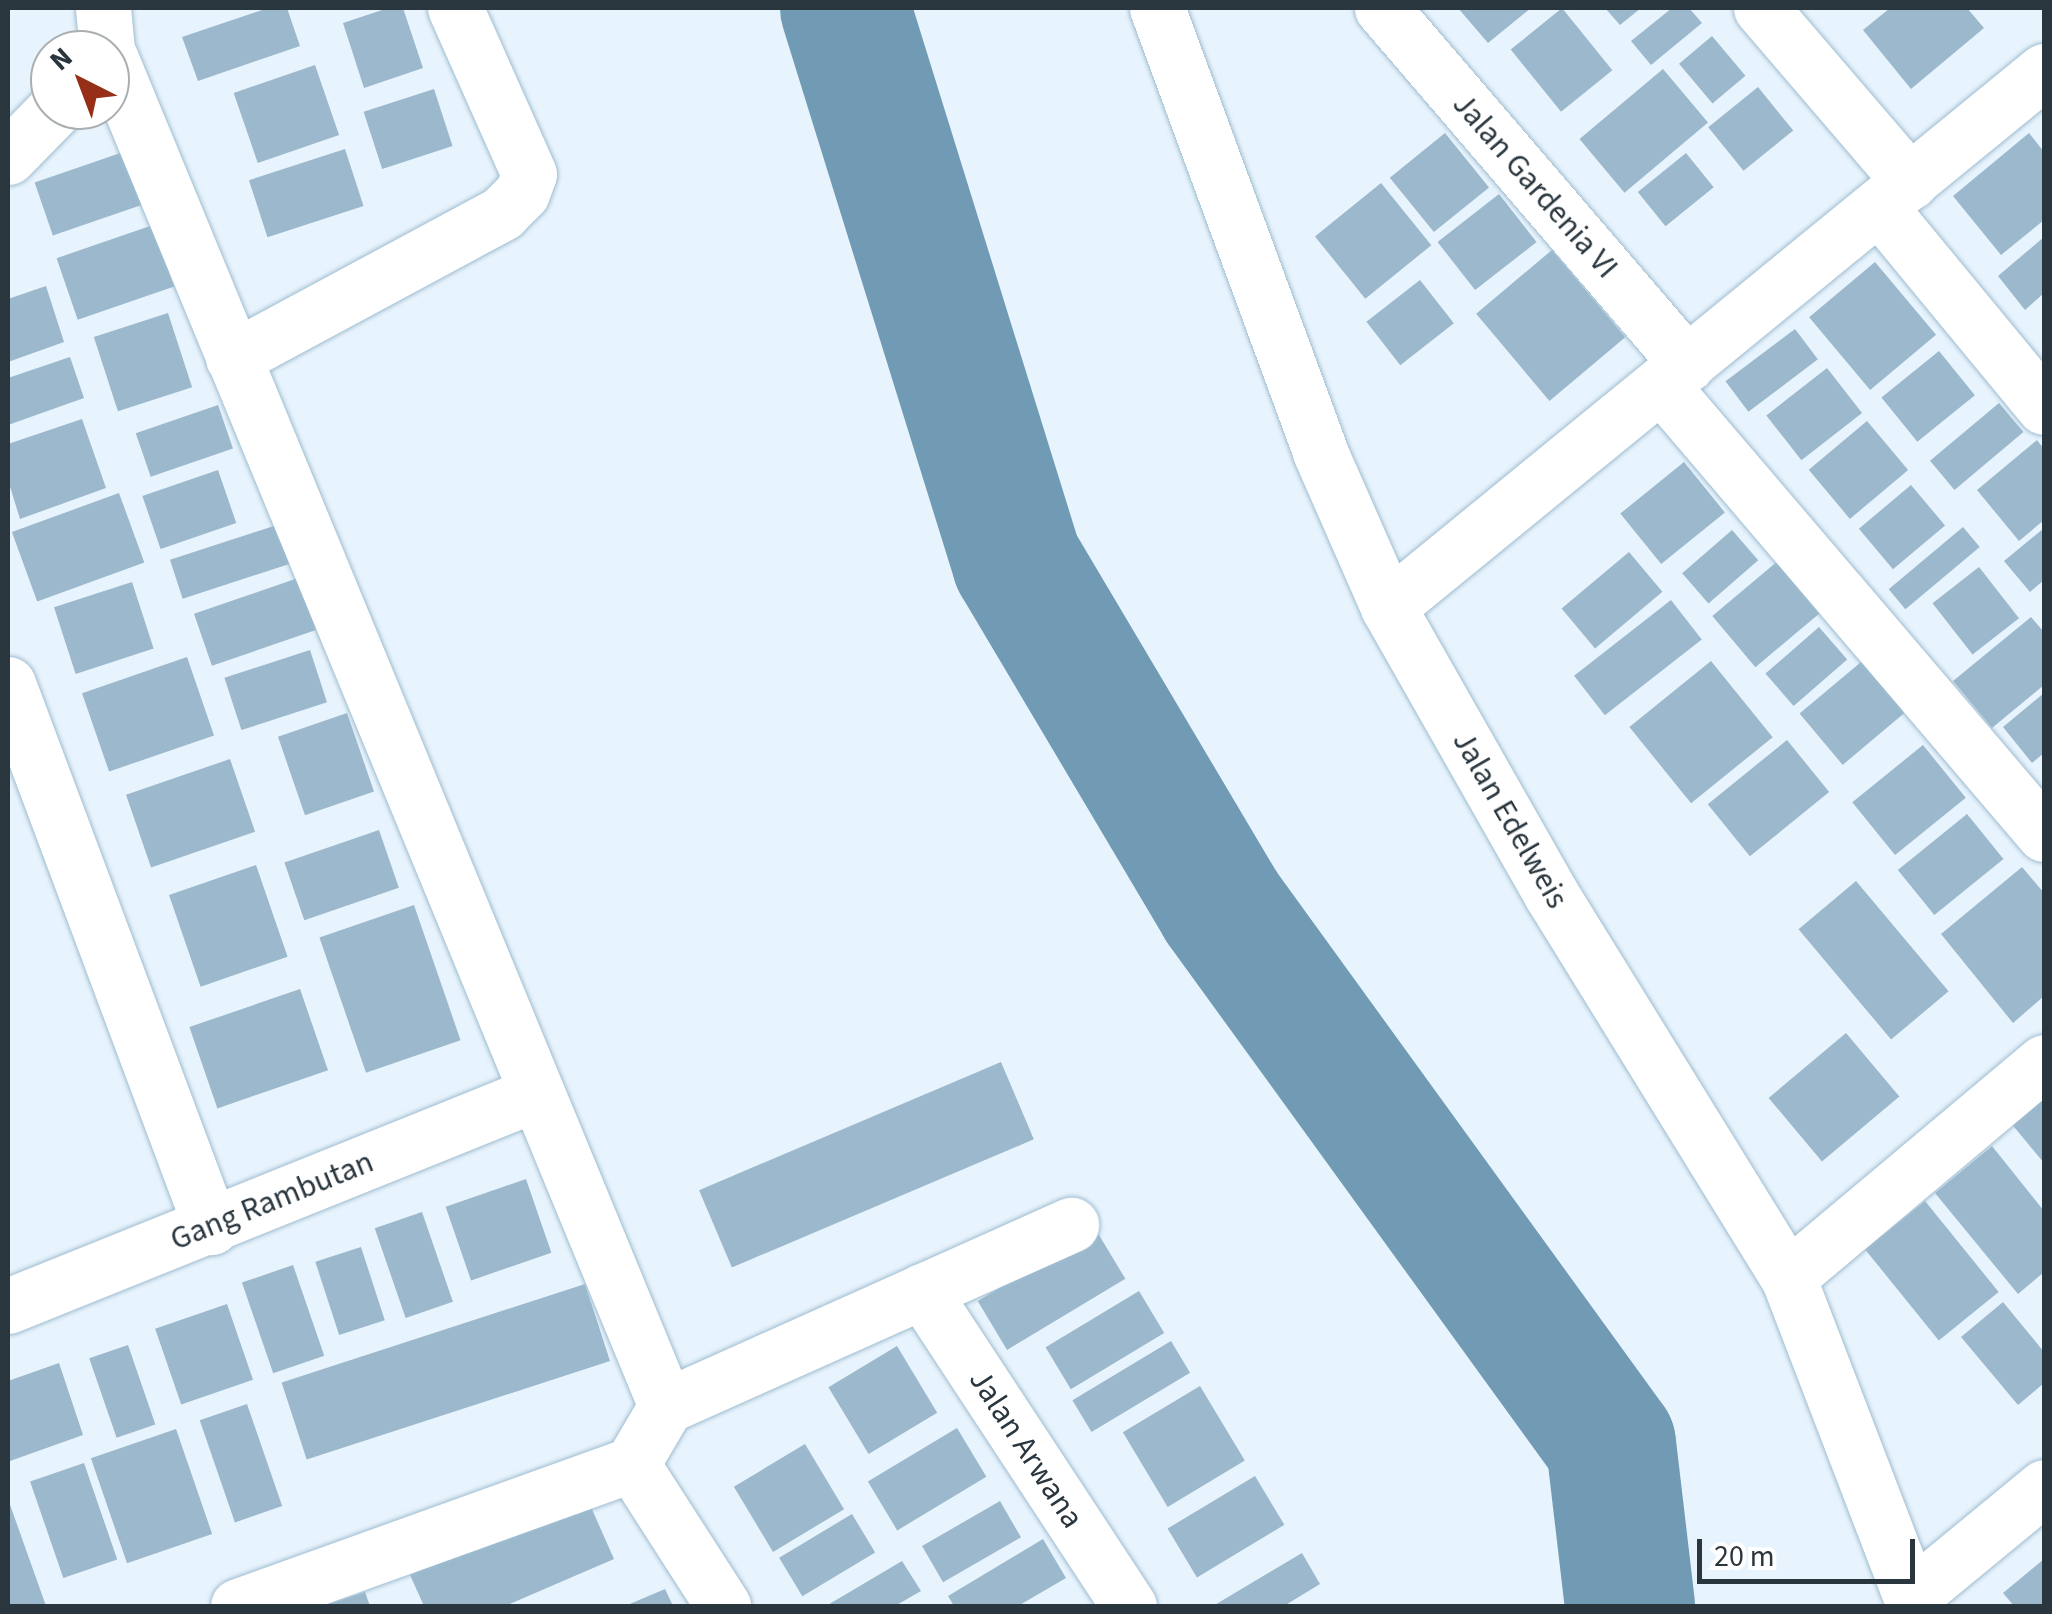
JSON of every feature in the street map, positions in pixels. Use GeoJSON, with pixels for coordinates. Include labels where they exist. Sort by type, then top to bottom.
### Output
{"type":"FeatureCollection","features":[{"type":"Feature","properties":{"kind":"street"},"geometry":{"type":"LineString","coordinates":[[232,358],[502,213],[522,193],[528,174],[455,8]]}},
{"type":"Feature","properties":{"kind":"street","name":"Jalan Edelweis"},"geometry":{"type":"LineString","coordinates":[[1157,8],[1320,452],[1388,607],[1551,894],[1788,1277],[1913,1601]]}},
{"type":"Feature","properties":{"kind":"street","name":"Jalan Gardenia VI"},"geometry":{"type":"LineString","coordinates":[[1382,8],[2044,834]]}},
{"type":"Feature","properties":{"kind":"street"},"geometry":{"type":"LineString","coordinates":[[1761,8],[2044,407]]}},
{"type":"Feature","properties":{"kind":"street"},"geometry":{"type":"LineString","coordinates":[[1388,607],[2044,71]]}},
{"type":"Feature","properties":{"kind":"street"},"geometry":{"type":"LineString","coordinates":[[130,106],[666,1406]]}},
{"type":"Feature","properties":{"kind":"street"},"geometry":{"type":"LineString","coordinates":[[8,157],[34,130]]}},
{"type":"Feature","properties":{"kind":"street"},"geometry":{"type":"LineString","coordinates":[[8,684],[210,1227]]}},
{"type":"Feature","properties":{"kind":"street"},"geometry":{"type":"LineString","coordinates":[[1788,1277],[2044,1062]]}},
{"type":"Feature","properties":{"kind":"street","name":"Gang Rambutan"},"geometry":{"type":"LineString","coordinates":[[8,1306],[535,1094]]}},
{"type":"Feature","properties":{"kind":"street"},"geometry":{"type":"LineString","coordinates":[[238,1606],[632,1464],[666,1406],[1071,1225]]}},
{"type":"Feature","properties":{"kind":"street","name":"Jalan Arwana"},"geometry":{"type":"LineString","coordinates":[[922,1291],[1129,1606]]}},
{"type":"Feature","properties":{"kind":"street"},"geometry":{"type":"LineString","coordinates":[[632,1464],[723,1606]]}},
{"type":"Feature","properties":{"kind":"street"},"geometry":{"type":"LineString","coordinates":[[1913,1601],[2044,1487]]}},
{"type":"Feature","properties":{"kind":"building"},"geometry":{"type":"Polygon","coordinates":[[[268,8],[287,8],[300,46],[198,81],[182,37],[268,8]]]}},
{"type":"Feature","properties":{"kind":"building"},"geometry":{"type":"Polygon","coordinates":[[[388,8],[403,8],[423,68],[364,88],[343,23],[388,8]]]}},
{"type":"Feature","properties":{"kind":"building"},"geometry":{"type":"Polygon","coordinates":[[[1458,8],[1531,8],[1488,43],[1458,8]]]}},
{"type":"Feature","properties":{"kind":"building"},"geometry":{"type":"Polygon","coordinates":[[[1562,8],[1612,70],[1561,112],[1511,50],[1562,8]]]}},
{"type":"Feature","properties":{"kind":"building"},"geometry":{"type":"Polygon","coordinates":[[[1605,8],[1641,8],[1620,25],[1605,8]]]}},
{"type":"Feature","properties":{"kind":"building"},"geometry":{"type":"Polygon","coordinates":[[[1672,8],[1689,8],[1702,23],[1651,65],[1631,41],[1672,8]]]}},
{"type":"Feature","properties":{"kind":"building"},"geometry":{"type":"Polygon","coordinates":[[[1890,8],[1967,8],[1984,28],[1911,89],[1863,30],[1890,8]]]}},
{"type":"Feature","properties":{"kind":"building"},"geometry":{"type":"Polygon","coordinates":[[[1712,36],[1745,76],[1712,103],[1679,64],[1712,36]]]}},
{"type":"Feature","properties":{"kind":"building"},"geometry":{"type":"Polygon","coordinates":[[[315,65],[339,135],[258,163],[234,93],[315,65]]]}},
{"type":"Feature","properties":{"kind":"building"},"geometry":{"type":"Polygon","coordinates":[[[1663,69],[1708,123],[1624,193],[1580,139],[1663,69]]]}},
{"type":"Feature","properties":{"kind":"building"},"geometry":{"type":"Polygon","coordinates":[[[1758,87],[1793,131],[1744,171],[1708,127],[1758,87]]]}},
{"type":"Feature","properties":{"kind":"building"},"geometry":{"type":"Polygon","coordinates":[[[434,89],[453,146],[382,169],[364,112],[434,89]]]}},
{"type":"Feature","properties":{"kind":"building"},"geometry":{"type":"Polygon","coordinates":[[[1445,133],[1489,187],[1434,232],[1390,178],[1445,133]]]}},
{"type":"Feature","properties":{"kind":"building"},"geometry":{"type":"Polygon","coordinates":[[[2029,133],[2044,152],[2044,220],[2001,255],[1953,196],[2029,133]]]}},
{"type":"Feature","properties":{"kind":"building"},"geometry":{"type":"Polygon","coordinates":[[[132,149],[150,202],[53,235],[35,183],[132,149]]]}},
{"type":"Feature","properties":{"kind":"building"},"geometry":{"type":"Polygon","coordinates":[[[345,149],[364,206],[267,237],[249,180],[345,149]]]}},
{"type":"Feature","properties":{"kind":"building"},"geometry":{"type":"Polygon","coordinates":[[[1686,153],[1714,187],[1666,226],[1638,192],[1686,153]]]}},
{"type":"Feature","properties":{"kind":"building"},"geometry":{"type":"Polygon","coordinates":[[[1381,183],[1431,245],[1365,299],[1315,236],[1381,183]]]}},
{"type":"Feature","properties":{"kind":"building"},"geometry":{"type":"Polygon","coordinates":[[[1499,194],[1537,242],[1475,290],[1438,242],[1499,194]]]}},
{"type":"Feature","properties":{"kind":"building"},"geometry":{"type":"Polygon","coordinates":[[[153,225],[174,286],[78,320],[57,258],[153,225]]]}},
{"type":"Feature","properties":{"kind":"building"},"geometry":{"type":"Polygon","coordinates":[[[2044,237],[2044,293],[2025,310],[1998,276],[2044,237]]]}},
{"type":"Feature","properties":{"kind":"building"},"geometry":{"type":"Polygon","coordinates":[[[1552,250],[1625,337],[1549,401],[1476,314],[1552,250]]]}},
{"type":"Feature","properties":{"kind":"building"},"geometry":{"type":"Polygon","coordinates":[[[1875,262],[1936,335],[1870,390],[1809,317],[1875,262]]]}},
{"type":"Feature","properties":{"kind":"building"},"geometry":{"type":"Polygon","coordinates":[[[1420,280],[1454,323],[1400,365],[1366,322],[1420,280]]]}},
{"type":"Feature","properties":{"kind":"building"},"geometry":{"type":"Polygon","coordinates":[[[46,286],[64,342],[8,362],[8,299],[46,286]]]}},
{"type":"Feature","properties":{"kind":"building"},"geometry":{"type":"Polygon","coordinates":[[[168,313],[192,387],[118,411],[94,337],[168,313]]]}},
{"type":"Feature","properties":{"kind":"building"},"geometry":{"type":"Polygon","coordinates":[[[1795,329],[1818,359],[1748,412],[1726,381],[1795,329]]]}},
{"type":"Feature","properties":{"kind":"building"},"geometry":{"type":"Polygon","coordinates":[[[1939,351],[1975,395],[1917,442],[1881,398],[1939,351]]]}},
{"type":"Feature","properties":{"kind":"building"},"geometry":{"type":"Polygon","coordinates":[[[70,357],[84,398],[8,425],[8,378],[70,357]]]}},
{"type":"Feature","properties":{"kind":"building"},"geometry":{"type":"Polygon","coordinates":[[[1827,368],[1862,413],[1801,460],[1766,415],[1827,368]]]}},
{"type":"Feature","properties":{"kind":"building"},"geometry":{"type":"Polygon","coordinates":[[[1999,403],[2023,432],[1954,490],[1930,461],[1999,403]]]}},
{"type":"Feature","properties":{"kind":"building"},"geometry":{"type":"Polygon","coordinates":[[[218,405],[233,448],[151,477],[136,433],[218,405]]]}},
{"type":"Feature","properties":{"kind":"building"},"geometry":{"type":"Polygon","coordinates":[[[82,419],[106,488],[20,519],[8,480],[8,444],[82,419]]]}},
{"type":"Feature","properties":{"kind":"building"},"geometry":{"type":"Polygon","coordinates":[[[1867,421],[1908,470],[1850,519],[1809,470],[1867,421]]]}},
{"type":"Feature","properties":{"kind":"building"},"geometry":{"type":"Polygon","coordinates":[[[2037,440],[2044,449],[2044,520],[2019,541],[1977,490],[2037,440]]]}},
{"type":"Feature","properties":{"kind":"building"},"geometry":{"type":"Polygon","coordinates":[[[1684,462],[1725,513],[1661,564],[1620,514],[1684,462]]]}},
{"type":"Feature","properties":{"kind":"building"},"geometry":{"type":"Polygon","coordinates":[[[218,470],[236,523],[161,549],[142,496],[218,470]]]}},
{"type":"Feature","properties":{"kind":"building"},"geometry":{"type":"Polygon","coordinates":[[[1911,485],[1945,526],[1893,569],[1859,529],[1911,485]]]}},
{"type":"Feature","properties":{"kind":"building"},"geometry":{"type":"Polygon","coordinates":[[[119,493],[144,563],[37,602],[12,532],[119,493]]]}},
{"type":"Feature","properties":{"kind":"building"},"geometry":{"type":"Polygon","coordinates":[[[286,522],[299,561],[183,599],[170,560],[286,522]]]}},
{"type":"Feature","properties":{"kind":"building"},"geometry":{"type":"Polygon","coordinates":[[[1963,527],[1980,547],[1905,609],[1889,589],[1963,527]]]}},
{"type":"Feature","properties":{"kind":"building"},"geometry":{"type":"Polygon","coordinates":[[[2044,528],[2044,580],[2030,592],[2004,561],[2044,528]]]}},
{"type":"Feature","properties":{"kind":"building"},"geometry":{"type":"Polygon","coordinates":[[[1732,530],[1758,560],[1708,603],[1682,573],[1732,530]]]}},
{"type":"Feature","properties":{"kind":"building"},"geometry":{"type":"Polygon","coordinates":[[[1629,552],[1662,592],[1595,648],[1562,609],[1629,552]]]}},
{"type":"Feature","properties":{"kind":"building"},"geometry":{"type":"Polygon","coordinates":[[[1779,560],[1822,611],[1755,667],[1712,616],[1779,560]]]}},
{"type":"Feature","properties":{"kind":"building"},"geometry":{"type":"Polygon","coordinates":[[[1979,567],[2019,618],[1973,655],[1933,603],[1979,567]]]}},
{"type":"Feature","properties":{"kind":"building"},"geometry":{"type":"Polygon","coordinates":[[[298,578],[316,630],[212,666],[194,614],[298,578]]]}},
{"type":"Feature","properties":{"kind":"building"},"geometry":{"type":"Polygon","coordinates":[[[132,582],[154,649],[76,674],[54,607],[132,582]]]}},
{"type":"Feature","properties":{"kind":"building"},"geometry":{"type":"Polygon","coordinates":[[[1671,600],[1702,639],[1605,715],[1574,676],[1671,600]]]}},
{"type":"Feature","properties":{"kind":"building"},"geometry":{"type":"Polygon","coordinates":[[[2031,617],[2044,632],[2044,685],[1992,728],[1953,681],[2031,617]]]}},
{"type":"Feature","properties":{"kind":"building"},"geometry":{"type":"Polygon","coordinates":[[[1819,627],[1847,659],[1794,706],[1765,674],[1819,627]]]}},
{"type":"Feature","properties":{"kind":"building"},"geometry":{"type":"Polygon","coordinates":[[[310,650],[327,702],[241,730],[224,678],[310,650]]]}},
{"type":"Feature","properties":{"kind":"building"},"geometry":{"type":"Polygon","coordinates":[[[187,657],[214,735],[109,772],[82,693],[187,657]]]}},
{"type":"Feature","properties":{"kind":"building"},"geometry":{"type":"Polygon","coordinates":[[[1867,657],[1910,708],[1843,765],[1800,714],[1867,657]]]}},
{"type":"Feature","properties":{"kind":"building"},"geometry":{"type":"Polygon","coordinates":[[[1711,661],[1773,737],[1691,803],[1629,727],[1711,661]]]}},
{"type":"Feature","properties":{"kind":"building"},"geometry":{"type":"Polygon","coordinates":[[[2044,693],[2044,753],[2032,763],[2003,727],[2044,693]]]}},
{"type":"Feature","properties":{"kind":"building"},"geometry":{"type":"Polygon","coordinates":[[[347,713],[374,791],[305,815],[278,737],[347,713]]]}},
{"type":"Feature","properties":{"kind":"building"},"geometry":{"type":"Polygon","coordinates":[[[1787,740],[1829,792],[1750,856],[1708,804],[1787,740]]]}},
{"type":"Feature","properties":{"kind":"building"},"geometry":{"type":"Polygon","coordinates":[[[1923,745],[1966,798],[1895,855],[1852,802],[1923,745]]]}},
{"type":"Feature","properties":{"kind":"building"},"geometry":{"type":"Polygon","coordinates":[[[230,759],[255,832],[151,868],[126,795],[230,759]]]}},
{"type":"Feature","properties":{"kind":"building"},"geometry":{"type":"Polygon","coordinates":[[[1967,814],[2004,859],[1934,915],[1898,870],[1967,814]]]}},
{"type":"Feature","properties":{"kind":"building"},"geometry":{"type":"Polygon","coordinates":[[[379,830],[399,888],[304,920],[284,863],[379,830]]]}},
{"type":"Feature","properties":{"kind":"building"},"geometry":{"type":"Polygon","coordinates":[[[256,865],[288,957],[201,987],[169,895],[256,865]]]}},
{"type":"Feature","properties":{"kind":"building"},"geometry":{"type":"Polygon","coordinates":[[[2022,867],[2044,893],[2044,996],[2013,1023],[1941,934],[2022,867]]]}},
{"type":"Feature","properties":{"kind":"building"},"geometry":{"type":"Polygon","coordinates":[[[1856,881],[1949,991],[1891,1040],[1799,929],[1856,881]]]}},
{"type":"Feature","properties":{"kind":"building"},"geometry":{"type":"Polygon","coordinates":[[[414,905],[461,1040],[366,1073],[319,938],[414,905]]]}},
{"type":"Feature","properties":{"kind":"building"},"geometry":{"type":"Polygon","coordinates":[[[300,989],[328,1070],[217,1108],[189,1027],[300,989]]]}},
{"type":"Feature","properties":{"kind":"building"},"geometry":{"type":"Polygon","coordinates":[[[1846,1033],[1899,1097],[1822,1162],[1769,1098],[1846,1033]]]}},
{"type":"Feature","properties":{"kind":"building"},"geometry":{"type":"Polygon","coordinates":[[[1001,1062],[1034,1139],[732,1267],[699,1190],[1001,1062]]]}},
{"type":"Feature","properties":{"kind":"building"},"geometry":{"type":"Polygon","coordinates":[[[2044,1093],[2044,1163],[2010,1122],[2044,1093]]]}},
{"type":"Feature","properties":{"kind":"building"},"geometry":{"type":"Polygon","coordinates":[[[1992,1146],[2044,1211],[2044,1272],[2018,1294],[1935,1193],[1992,1146]]]}},
{"type":"Feature","properties":{"kind":"building"},"geometry":{"type":"Polygon","coordinates":[[[526,1179],[551,1253],[471,1280],[446,1207],[526,1179]]]}},
{"type":"Feature","properties":{"kind":"building"},"geometry":{"type":"Polygon","coordinates":[[[1925,1201],[1999,1292],[1939,1340],[1865,1249],[1925,1201]]]}},
{"type":"Feature","properties":{"kind":"building"},"geometry":{"type":"Polygon","coordinates":[[[422,1212],[453,1302],[406,1318],[375,1228],[422,1212]]]}},
{"type":"Feature","properties":{"kind":"building"},"geometry":{"type":"Polygon","coordinates":[[[1096,1230],[1125,1279],[1007,1350],[978,1301],[1096,1230]]]}},
{"type":"Feature","properties":{"kind":"building"},"geometry":{"type":"Polygon","coordinates":[[[361,1247],[385,1320],[339,1335],[315,1262],[361,1247]]]}},
{"type":"Feature","properties":{"kind":"building"},"geometry":{"type":"Polygon","coordinates":[[[293,1265],[324,1356],[273,1373],[242,1283],[293,1265]]]}},
{"type":"Feature","properties":{"kind":"building"},"geometry":{"type":"Polygon","coordinates":[[[585,1284],[610,1361],[307,1460],[282,1383],[585,1284]]]}},
{"type":"Feature","properties":{"kind":"building"},"geometry":{"type":"Polygon","coordinates":[[[1139,1291],[1164,1333],[1071,1389],[1046,1347],[1139,1291]]]}},
{"type":"Feature","properties":{"kind":"building"},"geometry":{"type":"Polygon","coordinates":[[[2003,1302],[2044,1352],[2044,1383],[2018,1405],[1961,1337],[2003,1302]]]}},
{"type":"Feature","properties":{"kind":"building"},"geometry":{"type":"Polygon","coordinates":[[[227,1304],[253,1380],[181,1404],[155,1329],[227,1304]]]}},
{"type":"Feature","properties":{"kind":"building"},"geometry":{"type":"Polygon","coordinates":[[[1171,1341],[1190,1373],[1091,1432],[1072,1400],[1171,1341]]]}},
{"type":"Feature","properties":{"kind":"building"},"geometry":{"type":"Polygon","coordinates":[[[128,1345],[155,1424],[117,1438],[89,1358],[128,1345]]]}},
{"type":"Feature","properties":{"kind":"building"},"geometry":{"type":"Polygon","coordinates":[[[897,1346],[937,1413],[869,1454],[828,1387],[897,1346]]]}},
{"type":"Feature","properties":{"kind":"building"},"geometry":{"type":"Polygon","coordinates":[[[59,1363],[83,1435],[10,1461],[8,1381],[59,1363]]]}},
{"type":"Feature","properties":{"kind":"building"},"geometry":{"type":"Polygon","coordinates":[[[1200,1386],[1245,1461],[1168,1507],[1123,1432],[1200,1386]]]}},
{"type":"Feature","properties":{"kind":"building"},"geometry":{"type":"Polygon","coordinates":[[[247,1404],[282,1506],[235,1522],[200,1420],[247,1404]]]}},
{"type":"Feature","properties":{"kind":"building"},"geometry":{"type":"Polygon","coordinates":[[[957,1428],[986,1477],[897,1530],[868,1482],[957,1428]]]}},
{"type":"Feature","properties":{"kind":"building"},"geometry":{"type":"Polygon","coordinates":[[[176,1429],[212,1534],[127,1563],[91,1458],[176,1429]]]}},
{"type":"Feature","properties":{"kind":"building"},"geometry":{"type":"Polygon","coordinates":[[[805,1444],[844,1509],[773,1552],[734,1487],[805,1444]]]}},
{"type":"Feature","properties":{"kind":"building"},"geometry":{"type":"Polygon","coordinates":[[[84,1463],[117,1559],[63,1578],[30,1482],[84,1463]]]}},
{"type":"Feature","properties":{"kind":"building"},"geometry":{"type":"Polygon","coordinates":[[[1255,1476],[1284,1525],[1197,1577],[1168,1529],[1255,1476]]]}},
{"type":"Feature","properties":{"kind":"building"},"geometry":{"type":"Polygon","coordinates":[[[587,1498],[614,1559],[505,1606],[424,1606],[410,1575],[587,1498]]]}},
{"type":"Feature","properties":{"kind":"building"},"geometry":{"type":"Polygon","coordinates":[[[8,1499],[46,1606],[8,1606],[8,1499]]]}},
{"type":"Feature","properties":{"kind":"building"},"geometry":{"type":"Polygon","coordinates":[[[1000,1501],[1021,1537],[943,1582],[922,1546],[1000,1501]]]}},
{"type":"Feature","properties":{"kind":"building"},"geometry":{"type":"Polygon","coordinates":[[[852,1514],[875,1553],[802,1596],[779,1558],[852,1514]]]}},
{"type":"Feature","properties":{"kind":"building"},"geometry":{"type":"Polygon","coordinates":[[[1043,1539],[1066,1578],[1018,1606],[954,1606],[948,1596],[1043,1539]]]}},
{"type":"Feature","properties":{"kind":"building"},"geometry":{"type":"Polygon","coordinates":[[[1302,1553],[1320,1584],[1284,1606],[1213,1606],[1302,1553]]]}},
{"type":"Feature","properties":{"kind":"building"},"geometry":{"type":"Polygon","coordinates":[[[2044,1559],[2044,1606],[2014,1606],[2003,1593],[2044,1559]]]}},
{"type":"Feature","properties":{"kind":"building"},"geometry":{"type":"Polygon","coordinates":[[[902,1561],[921,1591],[895,1606],[826,1606],[902,1561]]]}},
{"type":"Feature","properties":{"kind":"building"},"geometry":{"type":"Polygon","coordinates":[[[665,1589],[673,1606],[625,1606],[665,1589]]]}},
{"type":"Feature","properties":{"kind":"building"},"geometry":{"type":"Polygon","coordinates":[[[365,1592],[370,1606],[323,1606],[365,1592]]]}},
{"type":"Feature","properties":{"kind":"waterway"},"geometry":{"type":"LineString","coordinates":[[845,8],[1017,562],[1221,906],[1611,1444],[1630,1606]]}}]}
